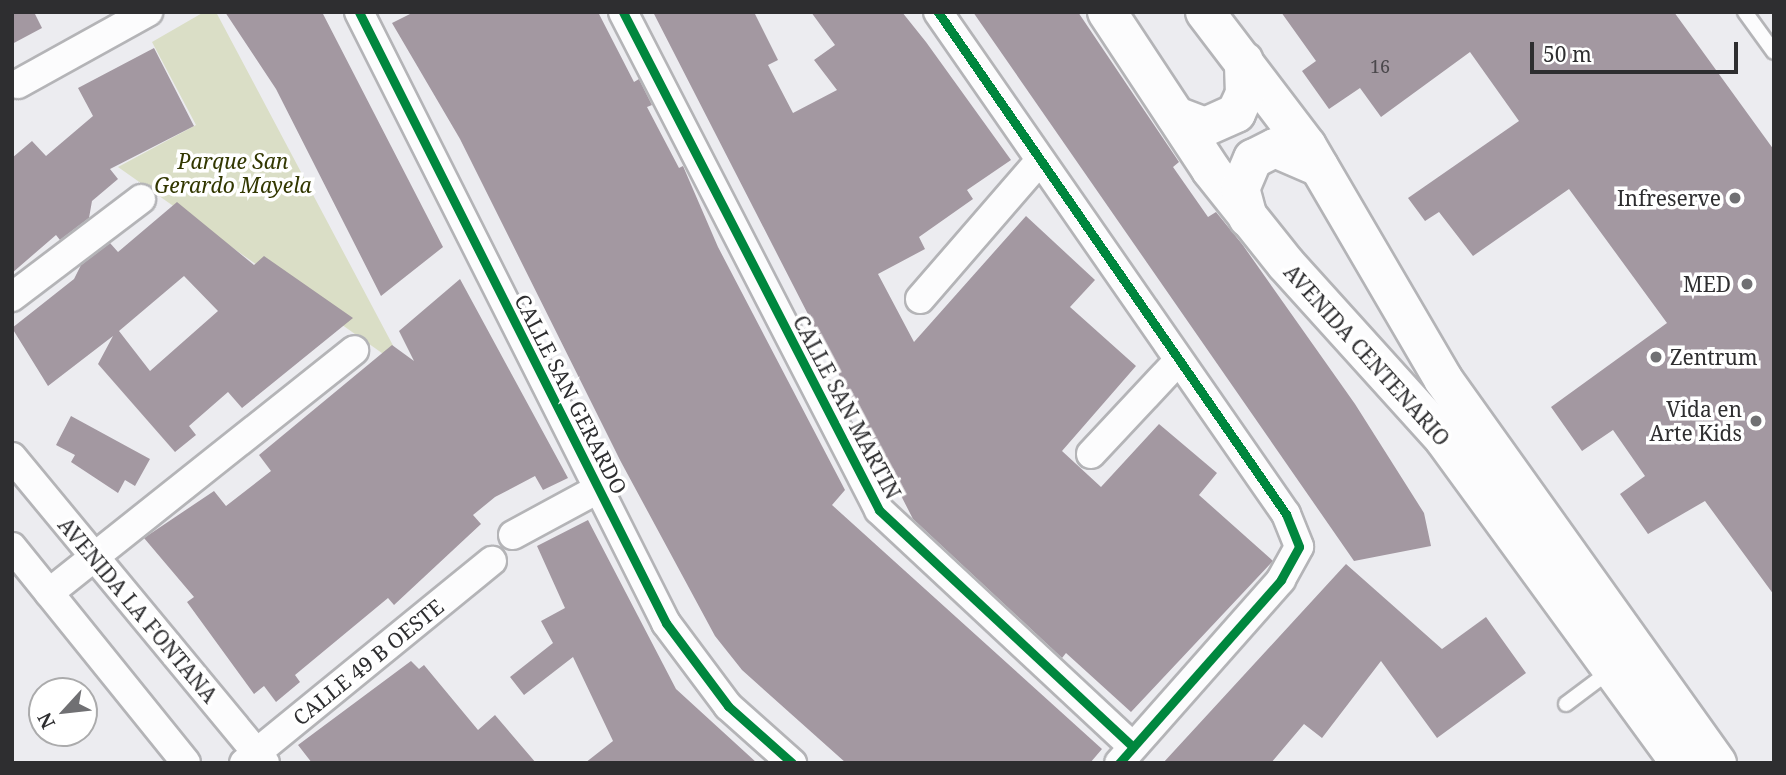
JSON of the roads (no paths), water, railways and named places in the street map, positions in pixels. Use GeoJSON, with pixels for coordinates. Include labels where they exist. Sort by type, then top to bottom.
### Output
{"type":"FeatureCollection","features":[{"type":"Feature","properties":{"kind":"main road","name":"AVENIDA CENTENARIO"},"geometry":{"type":"LineString","coordinates":[[1107,12],[1248,218],[1444,439],[1624,660],[1717,763]]}},
{"type":"Feature","properties":{"kind":"main road","name":"AVENIDA CENTENARIO"},"geometry":{"type":"LineString","coordinates":[[1205,12],[1244,61],[1319,167],[1443,379],[1624,660],[1680,763]]}},
{"type":"Feature","properties":{"kind":"main road"},"geometry":{"type":"LineString","coordinates":[[1176,116],[1205,127],[1236,113],[1245,94],[1244,61]]}},
{"type":"Feature","properties":{"kind":"main road"},"geometry":{"type":"LineString","coordinates":[[1248,218],[1240,188],[1253,159],[1275,148],[1292,150],[1319,167]]}},
{"type":"Feature","properties":{"kind":"street"},"geometry":{"type":"LineString","coordinates":[[18,84],[148,12]]}},
{"type":"Feature","properties":{"kind":"street","name":"CALLE SAN GERARDO"},"geometry":{"type":"LineString","coordinates":[[359,12],[598,489],[693,668],[792,763]]}},
{"type":"Feature","properties":{"kind":"street","name":"CALLE SAN MARTIN"},"geometry":{"type":"LineString","coordinates":[[623,12],[879,510],[1126,755]]}},
{"type":"Feature","properties":{"kind":"street"},"geometry":{"type":"LineString","coordinates":[[938,12],[1038,163],[1286,514],[1299,547],[1282,580],[1126,755]]}},
{"type":"Feature","properties":{"kind":"street"},"geometry":{"type":"LineString","coordinates":[[919,299],[1038,163]]}},
{"type":"Feature","properties":{"kind":"street"},"geometry":{"type":"LineString","coordinates":[[12,297],[141,199]]}},
{"type":"Feature","properties":{"kind":"street"},"geometry":{"type":"LineString","coordinates":[[49,593],[354,350]]}},
{"type":"Feature","properties":{"kind":"street"},"geometry":{"type":"LineString","coordinates":[[1091,454],[1177,362]]}},
{"type":"Feature","properties":{"kind":"street","name":"AVENIDA LA FONTANA"},"geometry":{"type":"LineString","coordinates":[[12,457],[255,759]]}},
{"type":"Feature","properties":{"kind":"street"},"geometry":{"type":"LineString","coordinates":[[513,535],[598,489]]}},
{"type":"Feature","properties":{"kind":"street"},"geometry":{"type":"LineString","coordinates":[[12,547],[186,763]]}},
{"type":"Feature","properties":{"kind":"street","name":"CALLE 49 B OESTE"},"geometry":{"type":"LineString","coordinates":[[255,759],[492,561]]}},
{"type":"Feature","properties":{"kind":"lane"},"geometry":{"type":"LineString","coordinates":[[1745,12],[1774,52]]}},
{"type":"Feature","properties":{"kind":"lane"},"geometry":{"type":"LineString","coordinates":[[1566,704],[1624,660]]}},
{"type":"Feature","properties":{"kind":"place","name":"Infreserve"},"geometry":{"type":"Point","coordinates":[1735,198]}},
{"type":"Feature","properties":{"kind":"place","name":"MED"},"geometry":{"type":"Point","coordinates":[1747,284]}},
{"type":"Feature","properties":{"kind":"place","name":"Zentrum"},"geometry":{"type":"Point","coordinates":[1656,357]}},
{"type":"Feature","properties":{"kind":"place","name":"Vida en Arte Kids"},"geometry":{"type":"Point","coordinates":[1756,421]}},
{"type":"Feature","properties":{"kind":"park label","name":"Parque San Gerardo Mayela"},"geometry":{"type":"Point","coordinates":[233,173]}}]}
